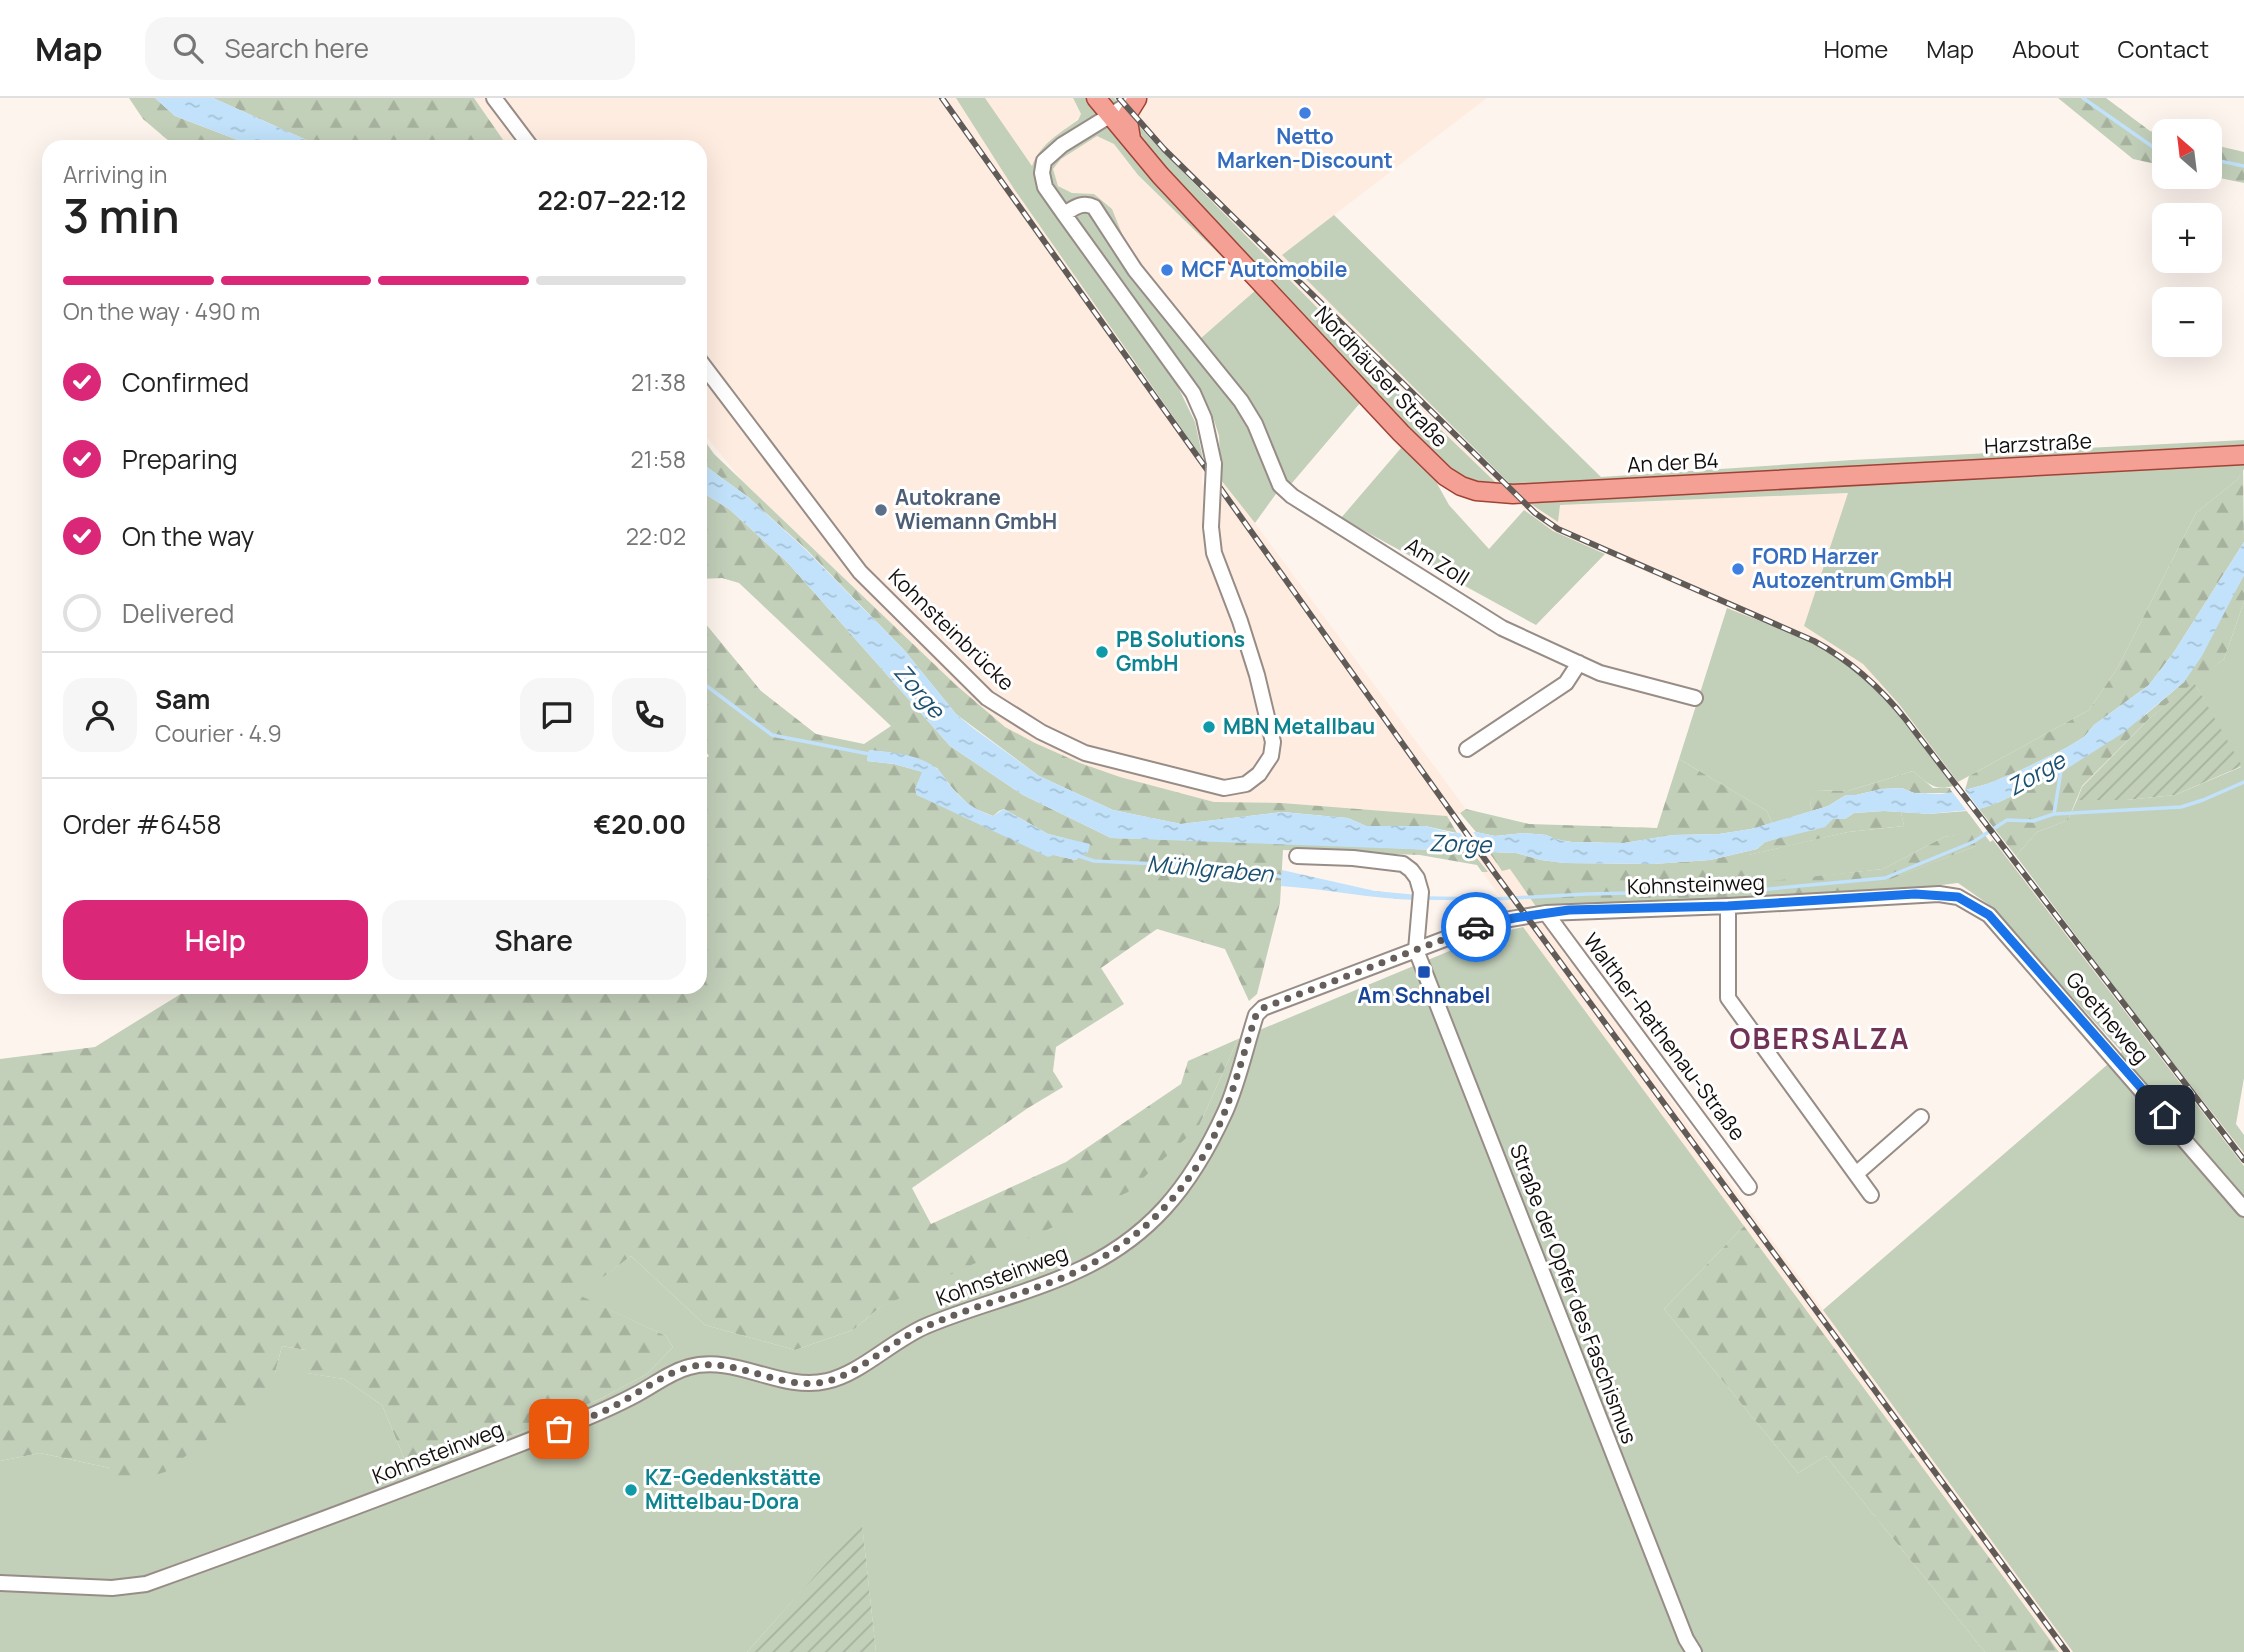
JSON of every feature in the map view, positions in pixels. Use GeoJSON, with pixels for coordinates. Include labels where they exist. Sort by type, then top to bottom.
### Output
{"type":"FeatureCollection","features":[{"type":"Feature","properties":{"kind":"main road","name":"Nordhäuser Straße"},"geometry":{"type":"LineString","coordinates":[[1096,98],[1217,236],[1445,477],[1476,491],[1513,494]]}},
{"type":"Feature","properties":{"kind":"main road"},"geometry":{"type":"LineString","coordinates":[[1132,142],[1127,115],[1137,98]]}},
{"type":"Feature","properties":{"kind":"main road","name":"Harzstraße"},"geometry":{"type":"LineString","coordinates":[[1835,478],[2244,455]]}},
{"type":"Feature","properties":{"kind":"main road","name":"An der B4"},"geometry":{"type":"LineString","coordinates":[[1513,494],[1835,478]]}},
{"type":"Feature","properties":{"kind":"street"},"geometry":{"type":"LineString","coordinates":[[494,98],[526,140]]}},
{"type":"Feature","properties":{"kind":"street"},"geometry":{"type":"LineString","coordinates":[[1110,116],[1137,98]]}},
{"type":"Feature","properties":{"kind":"street","name":"Kohnsteinbrücke"},"geometry":{"type":"LineString","coordinates":[[707,370],[860,572],[987,698],[1041,732],[1085,753],[1224,788],[1246,784],[1266,765],[1273,743],[1250,653],[1214,553],[1211,527],[1214,464],[1210,439],[1197,402],[1045,187],[1042,173],[1044,161],[1062,145],[1110,116]]}},
{"type":"Feature","properties":{"kind":"street","name":"Am Zoll"},"geometry":{"type":"LineString","coordinates":[[1064,214],[1079,205],[1088,204],[1094,207],[1135,270],[1241,401],[1255,424],[1280,485],[1292,496],[1502,628],[1600,673],[1695,698]]}},
{"type":"Feature","properties":{"kind":"street"},"geometry":{"type":"LineString","coordinates":[[1467,749],[1566,683],[1579,663]]}},
{"type":"Feature","properties":{"kind":"street"},"geometry":{"type":"LineString","coordinates":[[1297,856],[1353,858],[1403,864],[1417,878],[1421,899],[1416,950]]}},
{"type":"Feature","properties":{"kind":"street","name":"Kohnsteinweg"},"geometry":{"type":"LineString","coordinates":[[0,1583],[111,1588],[146,1584],[413,1486],[594,1415],[642,1392],[672,1373],[692,1366],[724,1366],[784,1381],[812,1383],[844,1375],[924,1327],[1068,1275],[1097,1261],[1137,1235],[1168,1207],[1203,1156],[1227,1107],[1256,1015],[1263,1008],[1486,923],[1546,913],[1728,906],[1915,894],[1958,897]]}},
{"type":"Feature","properties":{"kind":"street","name":"Goetheweg"},"geometry":{"type":"LineString","coordinates":[[1958,897],[1989,915],[2244,1209]]}},
{"type":"Feature","properties":{"kind":"street"},"geometry":{"type":"LineString","coordinates":[[1728,906],[1728,998],[1871,1195]]}},
{"type":"Feature","properties":{"kind":"street","name":"Walther-Rathenau-Straße"},"geometry":{"type":"LineString","coordinates":[[1546,913],[1749,1187]]}},
{"type":"Feature","properties":{"kind":"street"},"geometry":{"type":"LineString","coordinates":[[1419,923],[1440,941]]}},
{"type":"Feature","properties":{"kind":"street","name":"Straße der Opfer des Faschismus"},"geometry":{"type":"LineString","coordinates":[[1416,950],[1666,1587],[1694,1652]]}},
{"type":"Feature","properties":{"kind":"street"},"geometry":{"type":"LineString","coordinates":[[1856,1174],[1921,1117]]}},
{"type":"Feature","properties":{"kind":"shaded area"},"geometry":{"type":"Polygon","coordinates":[[[474,98],[956,98],[1014,189],[1203,459],[1202,483],[1218,502],[1221,480],[1466,809],[1450,820],[1447,816],[1282,803],[1214,802],[1120,777],[1080,763],[1005,727],[956,685],[744,483],[707,438],[707,140],[503,140],[474,98]]]}},
{"type":"Feature","properties":{"kind":"shaded area"},"geometry":{"type":"Polygon","coordinates":[[[985,98],[1073,98],[1081,115],[1032,166],[985,98]]]}},
{"type":"Feature","properties":{"kind":"shaded area"},"geometry":{"type":"Polygon","coordinates":[[[1114,98],[1487,98],[1282,255],[1528,502],[1558,521],[1559,505],[1848,493],[1804,626],[1863,664],[1899,704],[1958,782],[1953,786],[1907,725],[1870,684],[1844,662],[1824,650],[1553,531],[1535,519],[1381,372],[1159,148],[1114,98]]]}},
{"type":"Feature","properties":{"kind":"shaded area"},"geometry":{"type":"Polygon","coordinates":[[[1097,135],[1114,144],[1138,175],[1257,291],[1200,338],[1140,267],[1094,194],[1072,193],[1058,186],[1053,169],[1061,159],[1097,135]]]}},
{"type":"Feature","properties":{"kind":"shaded area"},"geometry":{"type":"Polygon","coordinates":[[[2003,842],[2244,1153],[2244,1166],[1998,846],[2003,842]]]}},
{"type":"Feature","properties":{"kind":"shaded area"},"geometry":{"type":"Polygon","coordinates":[[[1472,852],[1489,852],[1501,870],[1510,869],[1707,1151],[2074,1652],[2059,1652],[1482,872],[1487,872],[1472,852]]]}},
{"type":"Feature","properties":{"kind":"green space"},"geometry":{"type":"Polygon","coordinates":[[[129,98],[155,98],[175,116],[238,140],[168,140],[143,119],[129,98]]]}},
{"type":"Feature","properties":{"kind":"green space"},"geometry":{"type":"Polygon","coordinates":[[[213,98],[474,98],[503,140],[307,140],[213,98]]]}},
{"type":"Feature","properties":{"kind":"green space"},"geometry":{"type":"Polygon","coordinates":[[[956,98],[985,98],[1032,166],[1046,145],[1078,120],[1081,114],[1073,98],[1114,98],[1159,148],[1381,372],[1516,502],[1434,478],[1449,505],[1489,549],[1524,510],[1553,531],[1605,554],[1536,625],[1341,518],[1401,448],[1360,403],[1292,483],[1278,491],[1255,523],[1221,480],[1219,436],[1212,414],[1196,382],[1179,389],[1195,422],[1203,459],[1014,189],[956,98]],[[1097,136],[1061,159],[1053,169],[1058,186],[1072,193],[1094,194],[1112,209],[1129,251],[1140,267],[1201,338],[1256,290],[1138,175],[1114,144],[1097,136]]]}},
{"type":"Feature","properties":{"kind":"green space"},"geometry":{"type":"Polygon","coordinates":[[[2058,98],[2106,98],[2152,132],[2152,163],[2133,159],[2058,98]]]}},
{"type":"Feature","properties":{"kind":"green space"},"geometry":{"type":"Polygon","coordinates":[[[2222,147],[2244,152],[2244,183],[2222,178],[2222,147]]]}},
{"type":"Feature","properties":{"kind":"green space"},"geometry":{"type":"Polygon","coordinates":[[[1334,215],[1601,477],[1852,460],[2244,440],[2244,469],[2238,479],[2196,513],[2118,667],[2089,710],[1958,782],[1899,704],[1863,664],[1804,626],[1848,493],[1560,505],[1558,522],[1528,502],[1282,255],[1334,215]]]}},
{"type":"Feature","properties":{"kind":"green space"},"geometry":{"type":"Polygon","coordinates":[[[707,444],[714,454],[956,685],[1005,727],[1035,743],[1120,777],[1214,802],[1282,803],[1447,816],[1457,833],[1425,826],[1366,826],[1348,818],[1282,812],[1181,824],[1113,810],[1039,776],[956,714],[904,650],[806,549],[748,497],[707,467],[707,444]]]}},
{"type":"Feature","properties":{"kind":"green space"},"geometry":{"type":"Polygon","coordinates":[[[2243,469],[2244,542],[2174,652],[2149,685],[2094,725],[2084,737],[2066,748],[2019,771],[1965,790],[1969,776],[2089,710],[2118,667],[2196,513],[2238,479],[2243,469]]]}},
{"type":"Feature","properties":{"kind":"green space"},"geometry":{"type":"Polygon","coordinates":[[[707,495],[729,509],[788,563],[950,746],[1023,795],[1111,838],[1275,842],[1472,852],[1488,872],[1482,872],[1477,865],[1420,855],[1283,850],[1280,903],[1257,994],[1249,1001],[1225,949],[1157,929],[1101,968],[1124,1004],[1056,1047],[1053,1071],[1063,1087],[912,1188],[931,1224],[1066,1162],[1181,1084],[1188,1061],[1238,1039],[1199,1126],[1128,1192],[879,1308],[853,1330],[795,1350],[705,1325],[631,1256],[579,1295],[666,1336],[673,1347],[647,1374],[600,1399],[517,1434],[404,1458],[382,1405],[344,1379],[306,1373],[306,1350],[282,1346],[275,1373],[280,1383],[165,1472],[127,1483],[116,1479],[110,1468],[40,1453],[0,1461],[0,1059],[95,1047],[181,994],[707,994],[707,625],[761,691],[816,734],[864,744],[891,726],[739,583],[722,578],[707,579],[707,495]],[[869,750],[867,761],[894,764],[923,772],[915,789],[917,795],[1054,855],[1075,860],[1088,852],[1064,838],[1048,834],[1004,809],[993,816],[971,807],[937,768],[893,753],[869,750]]]}},
{"type":"Feature","properties":{"kind":"green space"},"geometry":{"type":"Polygon","coordinates":[[[2244,575],[2244,602],[2224,659],[2150,718],[2082,786],[2068,820],[2037,832],[2016,856],[1979,809],[2060,773],[2144,716],[2184,682],[2244,575]]]}},
{"type":"Feature","properties":{"kind":"green space"},"geometry":{"type":"Polygon","coordinates":[[[2244,602],[2244,1078],[2236,1124],[2244,1135],[2244,1153],[2016,856],[2037,832],[2068,820],[2077,800],[2127,800],[2175,795],[2241,767],[2194,682],[2224,659],[2244,602]]]}},
{"type":"Feature","properties":{"kind":"green space"},"geometry":{"type":"Polygon","coordinates":[[[1727,608],[1802,638],[1843,662],[1889,704],[1953,786],[1936,787],[1913,771],[1848,791],[1817,790],[1810,802],[1812,811],[1772,823],[1767,811],[1679,759],[1727,608]]]}},
{"type":"Feature","properties":{"kind":"green space"},"geometry":{"type":"Polygon","coordinates":[[[2194,682],[2242,766],[2175,795],[2127,800],[2077,800],[2082,787],[2150,718],[2194,682]]]}},
{"type":"Feature","properties":{"kind":"green space"},"geometry":{"type":"Polygon","coordinates":[[[1679,759],[1767,811],[1772,823],[1719,834],[1673,835],[1624,843],[1572,842],[1547,835],[1524,833],[1495,836],[1476,832],[1460,813],[1466,809],[1529,824],[1657,828],[1679,759]]]}},
{"type":"Feature","properties":{"kind":"green space"},"geometry":{"type":"Polygon","coordinates":[[[1913,771],[1933,788],[1950,788],[1953,793],[1914,793],[1902,788],[1881,789],[1846,795],[1828,806],[1812,811],[1810,802],[1816,790],[1848,791],[1913,771]]]}},
{"type":"Feature","properties":{"kind":"green space"},"geometry":{"type":"Polygon","coordinates":[[[1967,811],[1990,842],[1993,840],[2244,1166],[2244,1652],[2073,1652],[1823,1310],[2122,1052],[1988,904],[1958,883],[1874,893],[1874,885],[1976,846],[1972,833],[1944,837],[1883,869],[1751,884],[1748,855],[1848,832],[1904,826],[1901,812],[1928,814],[1967,811]]]}},
{"type":"Feature","properties":{"kind":"green space"},"geometry":{"type":"Polygon","coordinates":[[[1901,812],[1904,826],[1848,832],[1749,855],[1751,883],[1883,869],[1944,837],[1972,832],[1976,846],[1875,885],[1874,893],[1537,908],[1510,869],[1502,871],[1489,852],[1516,853],[1564,863],[1653,864],[1710,860],[1757,849],[1765,842],[1814,830],[1833,819],[1845,819],[1854,813],[1901,812]]]}},
{"type":"Feature","properties":{"kind":"green space"},"geometry":{"type":"Polygon","coordinates":[[[1523,927],[1744,1226],[1664,1309],[1798,1473],[1826,1456],[1985,1652],[876,1652],[862,1524],[747,1652],[0,1652],[0,1461],[40,1453],[110,1468],[275,1373],[282,1346],[306,1350],[307,1373],[344,1379],[382,1405],[404,1458],[517,1434],[600,1399],[647,1374],[673,1347],[666,1336],[578,1295],[631,1256],[705,1325],[795,1350],[853,1330],[879,1308],[1199,1126],[1238,1039],[1488,935],[1523,927]]]}},
{"type":"Feature","properties":{"kind":"green space"},"geometry":{"type":"Polygon","coordinates":[[[1744,1226],[2059,1652],[1985,1652],[1826,1456],[1798,1473],[1664,1309],[1744,1226]]]}},
{"type":"Feature","properties":{"kind":"green space"},"geometry":{"type":"Polygon","coordinates":[[[862,1523],[876,1652],[747,1652],[862,1523]]]}},
{"type":"Feature","properties":{"kind":"water"},"geometry":{"type":"Polygon","coordinates":[[[155,98],[213,98],[307,140],[238,140],[175,116],[155,98]]]}},
{"type":"Feature","properties":{"kind":"water","name":"Zorge"},"geometry":{"type":"Polygon","coordinates":[[[707,467],[748,497],[805,549],[904,650],[956,714],[1039,776],[1113,810],[1181,824],[1282,812],[1348,818],[1366,826],[1425,826],[1452,833],[1476,832],[1495,836],[1524,833],[1547,835],[1571,842],[1624,843],[1673,835],[1719,834],[1751,829],[1828,806],[1846,795],[1902,788],[1914,793],[1941,794],[1987,784],[2019,771],[2084,737],[2094,725],[2149,685],[2174,652],[2244,542],[2244,575],[2202,656],[2184,682],[2123,733],[2060,773],[1995,804],[1979,809],[1928,814],[1884,811],[1854,813],[1845,819],[1833,819],[1825,827],[1765,842],[1757,849],[1710,860],[1653,864],[1564,863],[1516,853],[1111,838],[1023,795],[950,746],[788,563],[729,509],[707,495],[707,467]]]}},
{"type":"Feature","properties":{"kind":"water"},"geometry":{"type":"Polygon","coordinates":[[[869,750],[904,754],[929,763],[957,794],[976,809],[993,816],[1004,809],[1048,834],[1090,844],[1088,852],[1075,860],[1054,855],[1048,857],[917,795],[915,789],[922,772],[894,764],[867,761],[869,750]]]}},
{"type":"Feature","properties":{"kind":"water"},"geometry":{"type":"Polygon","coordinates":[[[1282,870],[1375,891],[1418,895],[1418,900],[1281,886],[1282,870]]]}},
{"type":"Feature","properties":{"kind":"pier"},"geometry":{"type":"Polygon","coordinates":[[[1962,787],[1981,812],[1969,814],[1950,789],[1962,787]]]}},
{"type":"Feature","properties":{"kind":"pier"},"geometry":{"type":"Polygon","coordinates":[[[1457,829],[1471,829],[1490,855],[1476,855],[1457,829]]]}},
{"type":"Feature","properties":{"kind":"waterway"},"geometry":{"type":"LineString","coordinates":[[2083,98],[2152,146]]}},
{"type":"Feature","properties":{"kind":"waterway"},"geometry":{"type":"LineString","coordinates":[[2222,161],[2244,166]]}},
{"type":"Feature","properties":{"kind":"waterway","name":"Mühlgraben"},"geometry":{"type":"LineString","coordinates":[[707,686],[772,735],[869,754]]}},
{"type":"Feature","properties":{"kind":"waterway","name":"Zorge"},"geometry":{"type":"LineString","coordinates":[[2054,814],[2061,771]]}},
{"type":"Feature","properties":{"kind":"waterway"},"geometry":{"type":"LineString","coordinates":[[1424,898],[1494,899],[1758,890],[1885,878],[1973,842],[2007,820],[2033,821],[2054,814],[2181,807],[2244,782]]}},
{"type":"Feature","properties":{"kind":"waterway","name":"Mühlgraben"},"geometry":{"type":"LineString","coordinates":[[1079,856],[1094,861],[1245,868],[1286,878]]}},
{"type":"Feature","properties":{"kind":"railway"},"geometry":{"type":"LineString","coordinates":[[942,98],[1494,872],[2067,1652]]}},
{"type":"Feature","properties":{"kind":"railway"},"geometry":{"type":"LineString","coordinates":[[1119,98],[1164,149],[1535,513],[1558,529],[1814,641],[1853,666],[1875,686],[1906,720],[2244,1160]]}},
{"type":"Feature","properties":{"kind":"way so far"},"geometry":{"type":"LineString","coordinates":[[559,1429],[607,1410],[672,1373],[692,1366],[724,1366],[784,1381],[828,1381],[844,1375],[924,1327],[1068,1275],[1097,1261],[1137,1235],[1168,1207],[1186,1182],[1203,1156],[1227,1107],[1256,1015],[1263,1008],[1476,927]]}},
{"type":"Feature","properties":{"kind":"place","name":"Netto Marken-Discount"},"geometry":{"type":"Point","coordinates":[1305,113]}},
{"type":"Feature","properties":{"kind":"place","name":"MCF Automobile"},"geometry":{"type":"Point","coordinates":[1167,270]}},
{"type":"Feature","properties":{"kind":"place","name":"Autokrane Wiemann GmbH"},"geometry":{"type":"Point","coordinates":[881,510]}},
{"type":"Feature","properties":{"kind":"place","name":"FORD Harzer Autozentrum GmbH"},"geometry":{"type":"Point","coordinates":[1738,569]}},
{"type":"Feature","properties":{"kind":"place","name":"PB Solutions GmbH"},"geometry":{"type":"Point","coordinates":[1102,652]}},
{"type":"Feature","properties":{"kind":"place","name":"MBN Metallbau"},"geometry":{"type":"Point","coordinates":[1209,727]}},
{"type":"Feature","properties":{"kind":"place","name":"Am Schnabel"},"geometry":{"type":"Point","coordinates":[1424,972]}},
{"type":"Feature","properties":{"kind":"place","name":"KZ-Gedenkstätte Mittelbau-Dora"},"geometry":{"type":"Point","coordinates":[631,1490]}},
{"type":"Feature","properties":{"kind":"district","name":"OBERSALZA"},"geometry":{"type":"Point","coordinates":[1820,1039]}},
{"type":"Feature","properties":{"kind":"route"},"geometry":{"type":"LineString","coordinates":[[1476,927],[1486,923],[1569,910],[1728,906],[1915,894],[1958,897],[1989,915],[2165,1115]]}}]}
